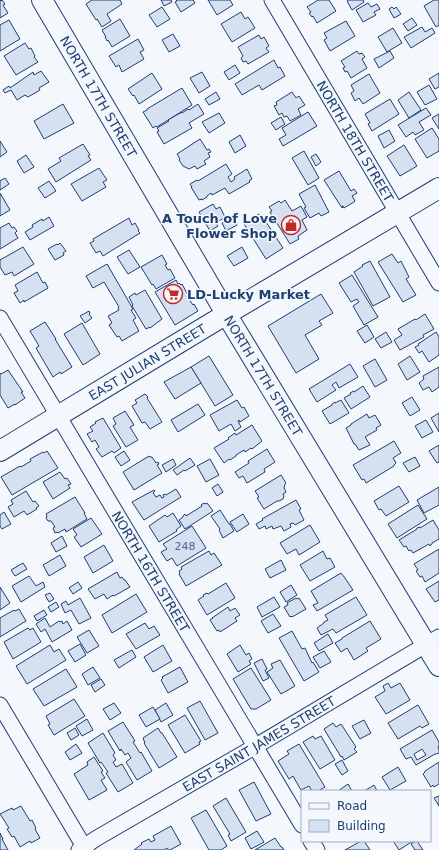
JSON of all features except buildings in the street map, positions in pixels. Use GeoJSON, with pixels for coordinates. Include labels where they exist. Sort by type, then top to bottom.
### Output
{"type":"FeatureCollection","features":[{"type":"Feature","properties":{"kind":"main road","name":"NORTH 17TH STREET"},"geometry":{"type":"LineString","coordinates":[[42,0],[226,314],[433,641],[439,666]]}},
{"type":"Feature","properties":{"kind":"main road","name":"EAST JULIAN STREET"},"geometry":{"type":"LineString","coordinates":[[0,450],[439,188]]}},
{"type":"Feature","properties":{"kind":"street","name":"NORTH 18TH STREET"},"geometry":{"type":"LineString","coordinates":[[272,0],[439,283]]}},
{"type":"Feature","properties":{"kind":"street","name":"NORTH 16TH STREET"},"geometry":{"type":"LineString","coordinates":[[0,318],[301,823]]}},
{"type":"Feature","properties":{"kind":"street","name":"EAST SAINT JAMES STREET"},"geometry":{"type":"LineString","coordinates":[[83,849],[104,834],[433,641]]}},
{"type":"Feature","properties":{"kind":"street"},"geometry":{"type":"LineString","coordinates":[[0,706],[83,849]]}},
{"type":"Feature","properties":{"kind":"place","name":"A Touch of Love Flower Shop"},"geometry":{"type":"Point","coordinates":[291,225]}},
{"type":"Feature","properties":{"kind":"place","name":"LD-Lucky Market"},"geometry":{"type":"Point","coordinates":[173,294]}}]}
